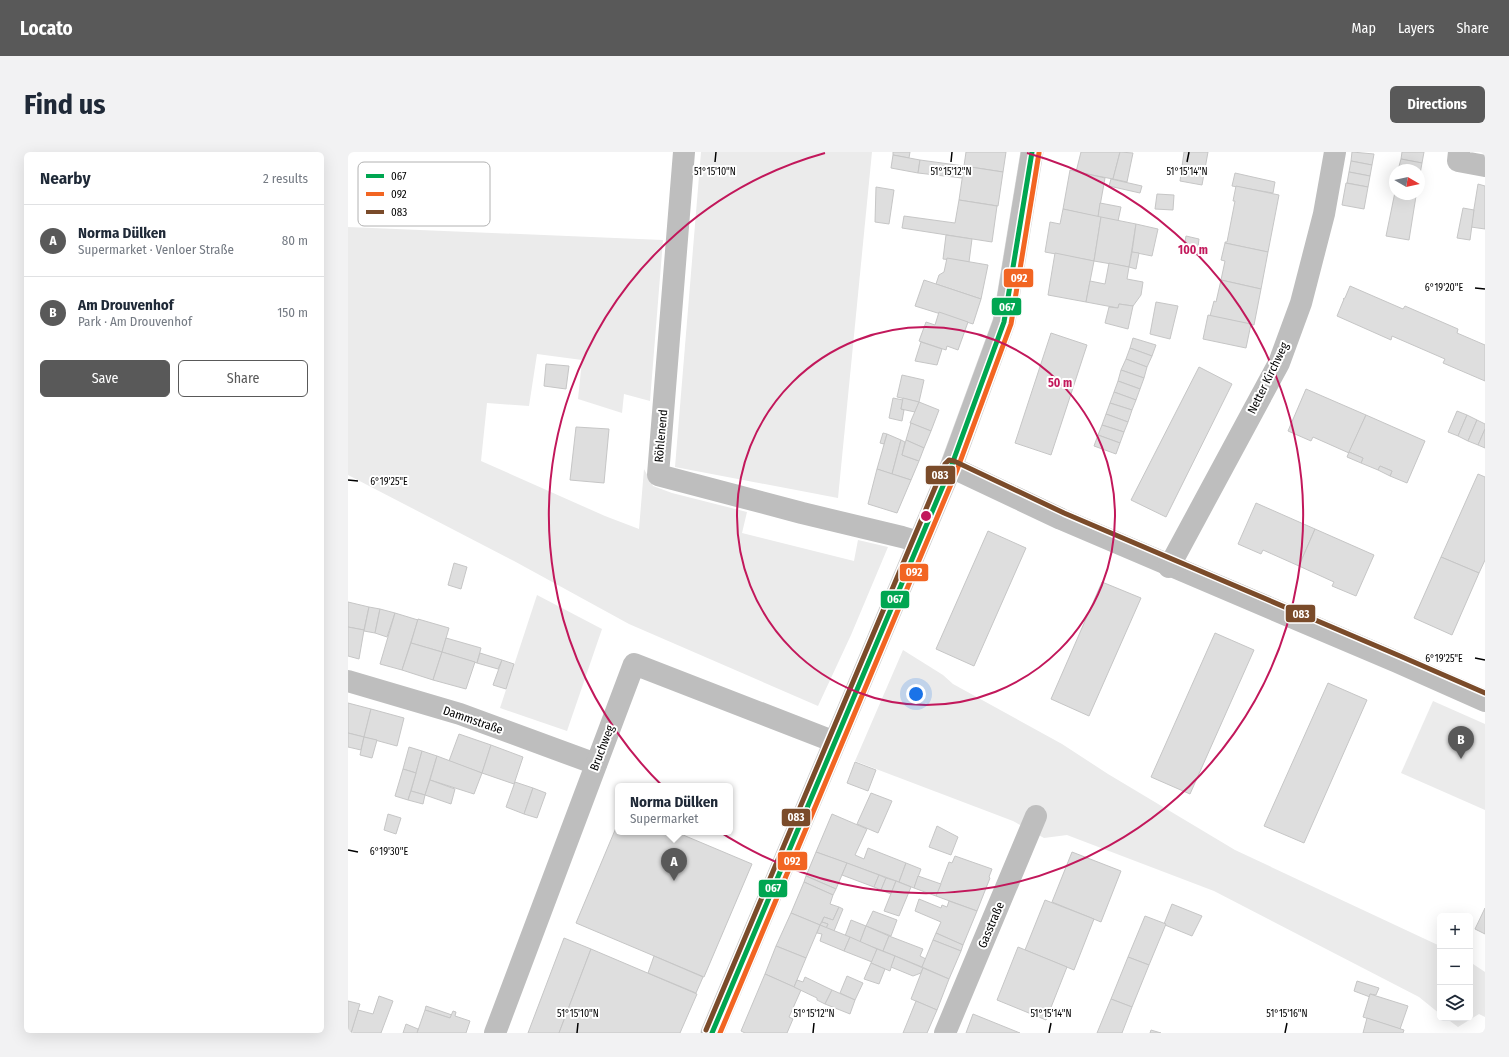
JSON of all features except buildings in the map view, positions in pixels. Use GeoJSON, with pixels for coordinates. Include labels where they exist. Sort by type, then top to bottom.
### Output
{"type":"FeatureCollection","features":[{"type":"Feature","properties":{"kind":"street","name":"Röhlenend"},"geometry":{"type":"LineString","coordinates":[[684,152],[658,475],[919,542]]}},
{"type":"Feature","properties":{"kind":"street"},"geometry":{"type":"LineString","coordinates":[[712,1033],[951,467],[1004,322],[1032,152]]}},
{"type":"Feature","properties":{"kind":"street","name":"Netter Kirchweg"},"geometry":{"type":"LineString","coordinates":[[1169,566],[1279,363],[1303,296],[1324,214],[1335,152]]}},
{"type":"Feature","properties":{"kind":"street"},"geometry":{"type":"LineString","coordinates":[[1459,152],[1458,161],[1485,166]]}},
{"type":"Feature","properties":{"kind":"street"},"geometry":{"type":"LineString","coordinates":[[951,467],[1061,519],[1485,701]]}},
{"type":"Feature","properties":{"kind":"street","name":"Bruchweg"},"geometry":{"type":"LineString","coordinates":[[495,1033],[634,664],[835,742]]}},
{"type":"Feature","properties":{"kind":"street","name":"Dammstraße"},"geometry":{"type":"LineString","coordinates":[[348,681],[460,714],[596,764]]}},
{"type":"Feature","properties":{"kind":"street","name":"Gasstraße"},"geometry":{"type":"LineString","coordinates":[[945,1033],[1036,816]]}},
{"type":"Feature","properties":{"kind":"shaded area"},"geometry":{"type":"Polygon","coordinates":[[[701,152],[872,152],[838,498],[675,467],[701,152]]]}},
{"type":"Feature","properties":{"kind":"shaded area"},"geometry":{"type":"Polygon","coordinates":[[[348,227],[663,240],[650,401],[624,394],[622,413],[578,399],[582,360],[537,354],[529,406],[487,403],[481,461],[605,516],[639,529],[644,469],[653,486],[672,493],[747,512],[742,533],[854,561],[858,540],[888,547],[851,635],[818,706],[629,624],[514,561],[348,475],[348,227]]]}},
{"type":"Feature","properties":{"kind":"shaded area"},"geometry":{"type":"Polygon","coordinates":[[[537,595],[602,629],[567,731],[500,708],[537,595]]]}},
{"type":"Feature","properties":{"kind":"shaded area"},"geometry":{"type":"Polygon","coordinates":[[[903,650],[943,675],[953,684],[1062,744],[1108,774],[1235,850],[1437,945],[1437,1012],[1419,997],[1214,891],[1067,835],[1044,838],[1013,821],[855,761],[903,650]]]}},
{"type":"Feature","properties":{"kind":"shaded area"},"geometry":{"type":"Polygon","coordinates":[[[1433,701],[1485,724],[1485,810],[1401,773],[1433,701]]]}},
{"type":"Feature","properties":{"kind":"shaded area"},"geometry":{"type":"Polygon","coordinates":[[[1473,964],[1485,972],[1485,1017],[1479,1014],[1473,1018],[1473,964]]]}},
{"type":"Feature","properties":{"kind":"shaded area"},"geometry":{"type":"Polygon","coordinates":[[[1450,1021],[1468,1021],[1458,1027],[1450,1021]]]}},
{"type":"Feature","properties":{"kind":"transit line","name":"067"},"geometry":{"type":"LineString","coordinates":[[712,1033],[951,467],[1004,322],[1032,152]]}},
{"type":"Feature","properties":{"kind":"transit line","name":"092"},"geometry":{"type":"LineString","coordinates":[[720,1033],[957,470],[1011,324],[1039,153]]}},
{"type":"Feature","properties":{"kind":"transit line","name":"083"},"geometry":{"type":"LineString","coordinates":[[706,1030],[945,464],[949,460],[1064,513],[1485,693]]}},
{"type":"Feature","properties":{"kind":"place","name":"Am Drouvenhof"},"geometry":{"type":"Point","coordinates":[1461,759]}},
{"type":"Feature","properties":{"kind":"place","name":"Norma Dülken"},"geometry":{"type":"Point","coordinates":[674,881]}}]}
